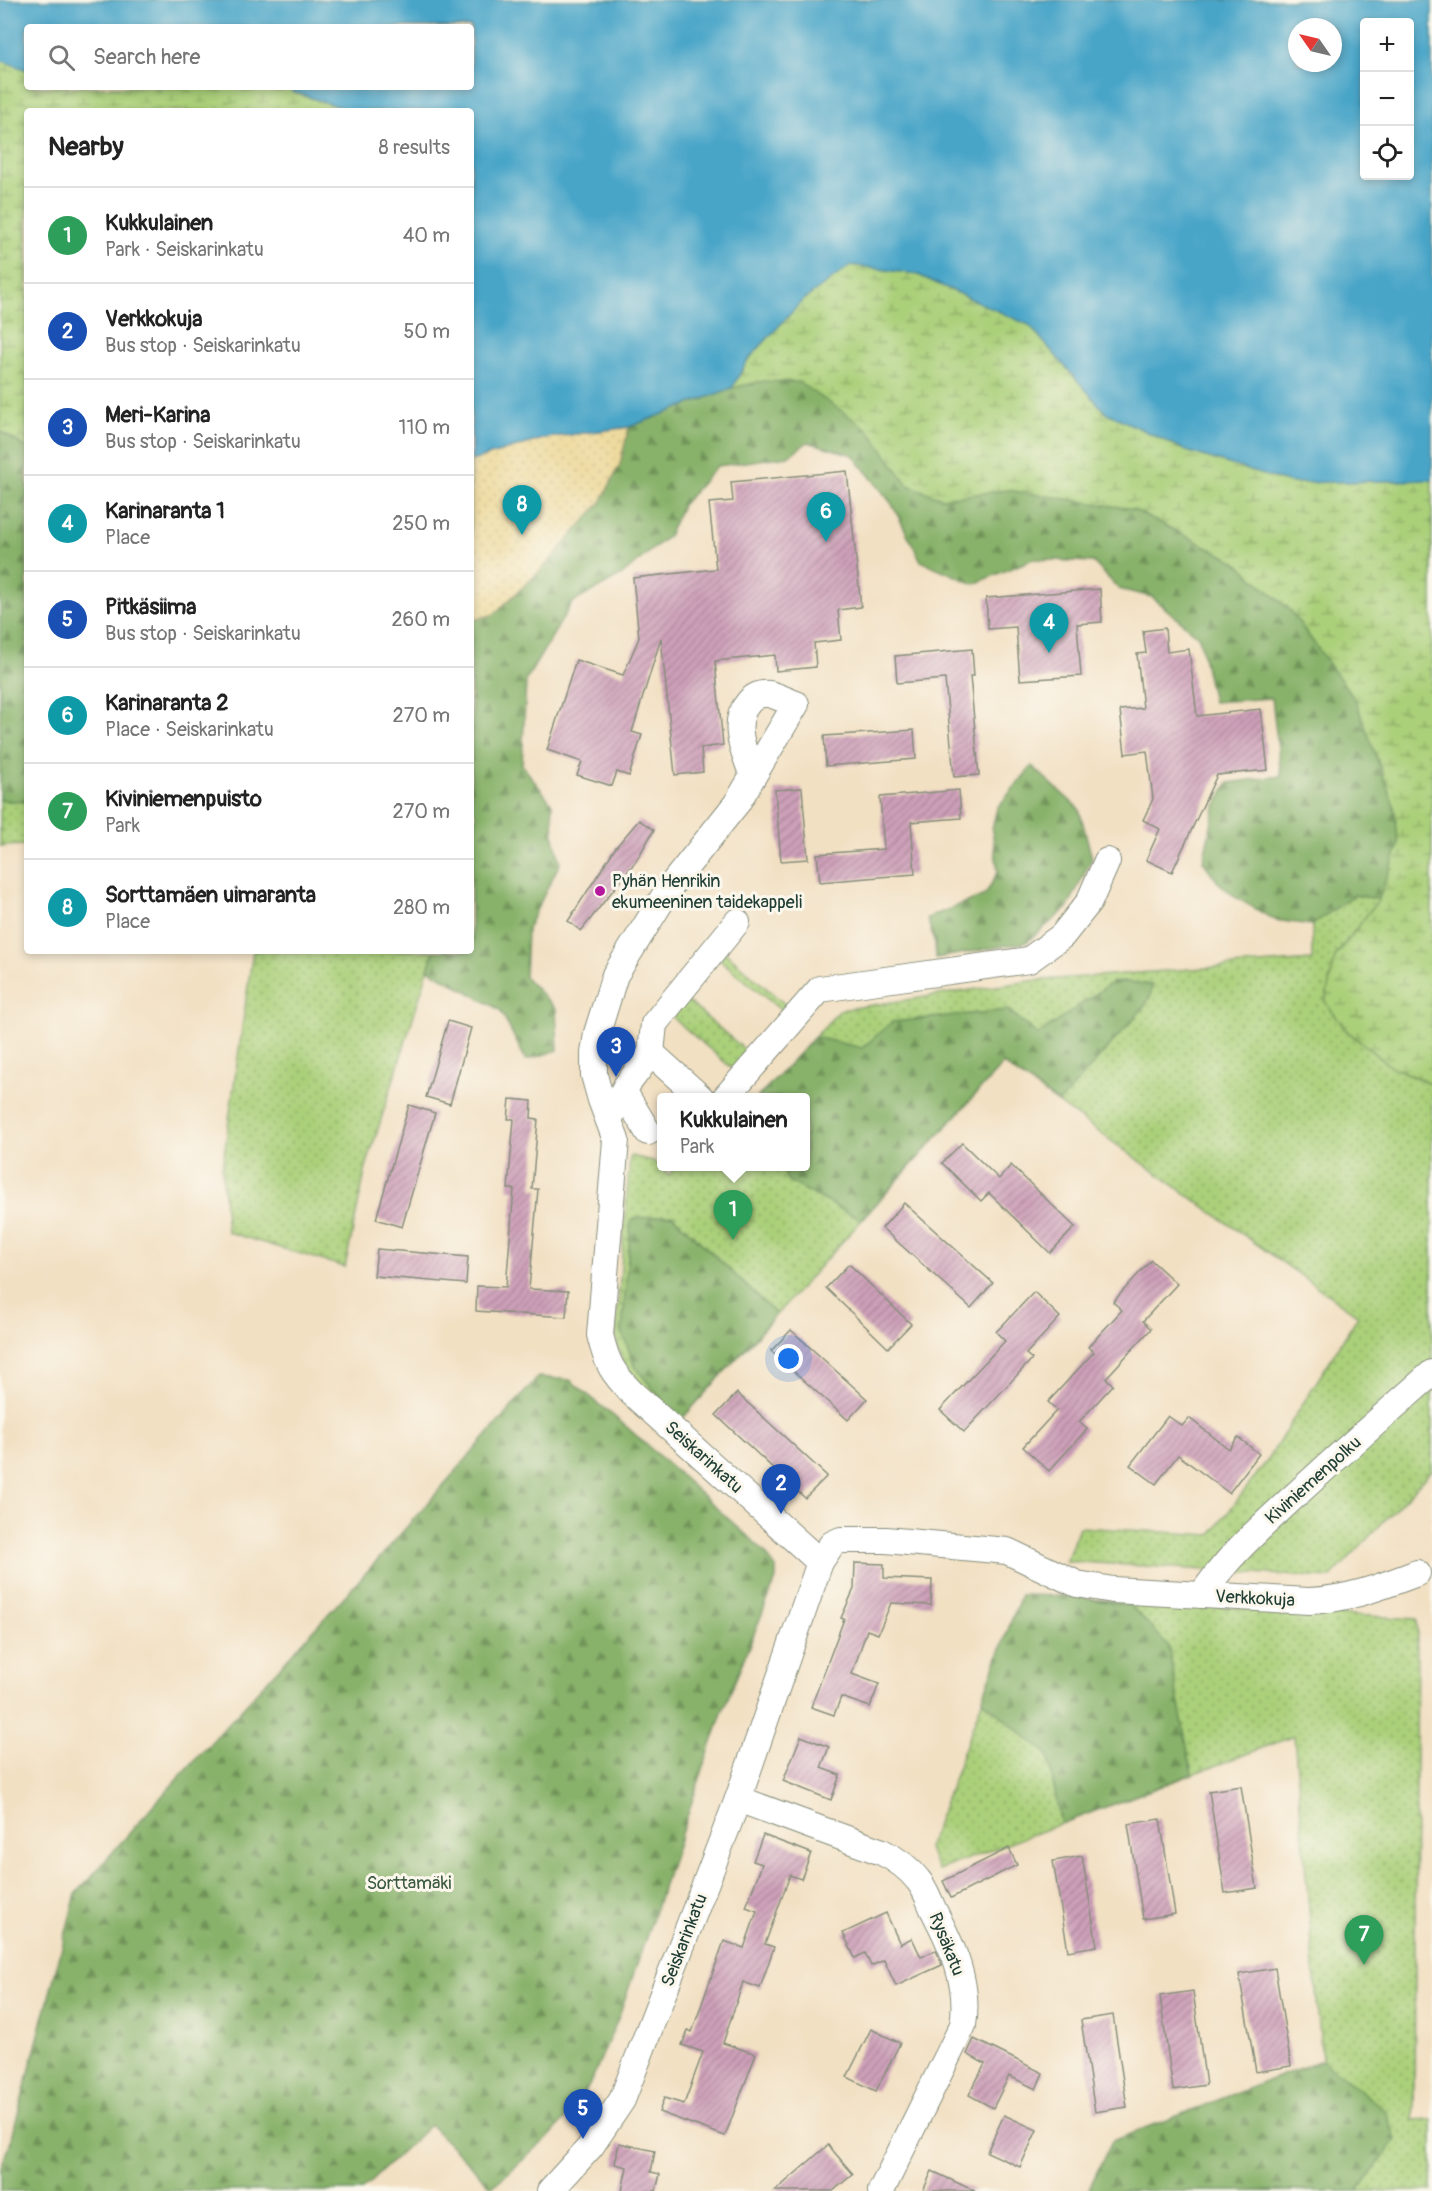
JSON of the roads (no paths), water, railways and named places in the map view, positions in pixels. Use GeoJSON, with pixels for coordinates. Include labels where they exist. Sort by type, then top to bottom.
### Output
{"type":"FeatureCollection","features":[{"type":"Feature","properties":{"kind":"street","name":"Seiskarinkatu"},"geometry":{"type":"LineString","coordinates":[[550,2191],[591,2146],[622,2100],[738,1799],[820,1562],[632,1393],[612,1372],[604,1354],[600,1335],[613,1130],[594,1075],[597,1033],[615,975],[670,887],[737,803],[753,776]]}},
{"type":"Feature","properties":{"kind":"street"},"geometry":{"type":"LineString","coordinates":[[728,1093],[820,989],[1029,960],[1062,936],[1089,902],[1107,861]]}},
{"type":"Feature","properties":{"kind":"street"},"geometry":{"type":"LineString","coordinates":[[654,1131],[613,1130],[624,1092],[651,1053],[654,1024],[737,922]]}},
{"type":"Feature","properties":{"kind":"street"},"geometry":{"type":"LineString","coordinates":[[651,1053],[697,1093]]}},
{"type":"Feature","properties":{"kind":"street"},"geometry":{"type":"LineString","coordinates":[[624,1092],[654,1131]]}},
{"type":"Feature","properties":{"kind":"street","name":"Kiviniemenpolku"},"geometry":{"type":"LineString","coordinates":[[1202,1595],[1213,1577],[1245,1542],[1313,1478],[1432,1373]]}},
{"type":"Feature","properties":{"kind":"street","name":"Verkkokuja"},"geometry":{"type":"LineString","coordinates":[[820,1562],[832,1544],[841,1540],[895,1541],[1007,1551],[1077,1584],[1113,1590],[1309,1601],[1334,1600],[1417,1573]]}},
{"type":"Feature","properties":{"kind":"street","name":"Rysäkatu"},"geometry":{"type":"LineString","coordinates":[[738,1799],[899,1860],[919,1881],[950,1941],[964,1984],[966,2008],[963,2025],[881,2191]]}},
{"type":"Feature","properties":{"kind":"water"},"geometry":{"type":"Polygon","coordinates":[[[0,0],[1432,0],[1432,480],[1290,483],[1187,451],[1105,412],[1029,325],[916,274],[851,265],[801,302],[747,361],[732,388],[629,427],[546,438],[474,460],[474,108],[343,108],[291,90],[474,90],[474,24],[24,24],[24,69],[0,60],[0,0]]]}},
{"type":"Feature","properties":{"kind":"place","name":"Sorttamäen uimaranta"},"geometry":{"type":"Point","coordinates":[522,535]}},
{"type":"Feature","properties":{"kind":"place","name":"Karinaranta 2"},"geometry":{"type":"Point","coordinates":[826,542]}},
{"type":"Feature","properties":{"kind":"place","name":"Karinaranta 1"},"geometry":{"type":"Point","coordinates":[1049,653]}},
{"type":"Feature","properties":{"kind":"place","name":"Pyhän Henrikin ekumeeninen taidekappeli"},"geometry":{"type":"Point","coordinates":[600,891]}},
{"type":"Feature","properties":{"kind":"place","name":"Meri-Karina"},"geometry":{"type":"Point","coordinates":[616,1077]}},
{"type":"Feature","properties":{"kind":"place","name":"Kukkulainen"},"geometry":{"type":"Point","coordinates":[733,1240]}},
{"type":"Feature","properties":{"kind":"place","name":"Verkkokuja"},"geometry":{"type":"Point","coordinates":[781,1514]}},
{"type":"Feature","properties":{"kind":"place","name":"Kiviniemenpuisto"},"geometry":{"type":"Point","coordinates":[1364,1965]}},
{"type":"Feature","properties":{"kind":"place","name":"Pitkäsiima"},"geometry":{"type":"Point","coordinates":[583,2139]}},
{"type":"Feature","properties":{"kind":"park label","name":"Sorttamäki"},"geometry":{"type":"Point","coordinates":[409,1883]}}]}
